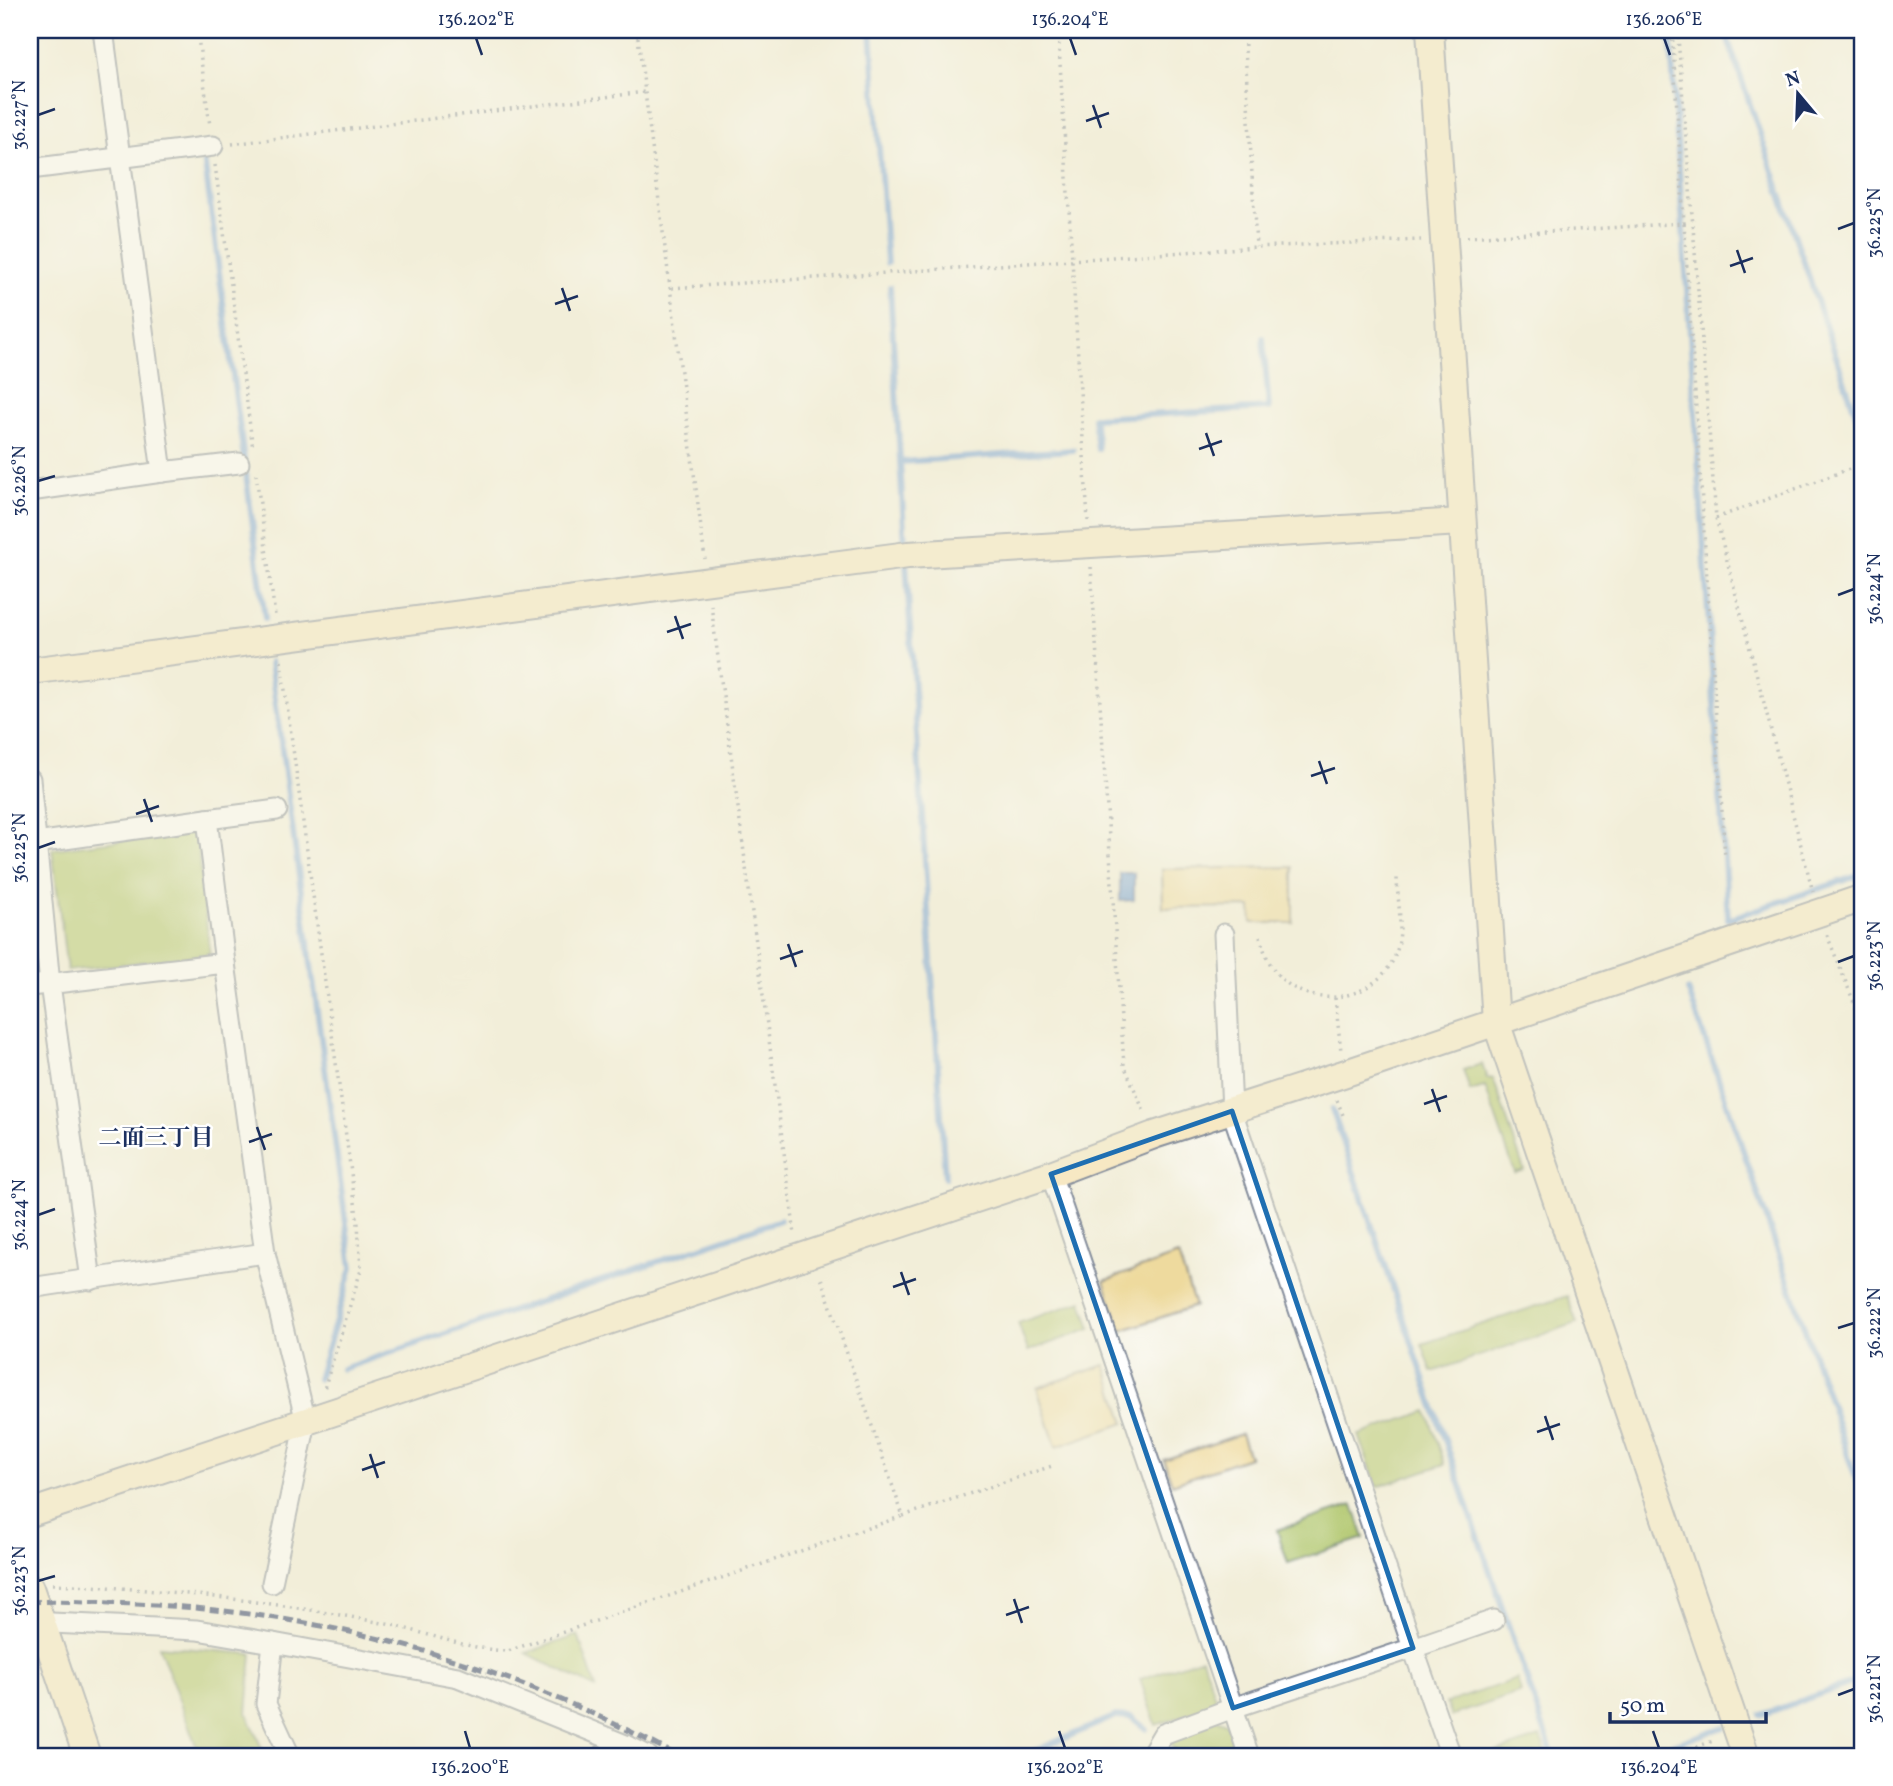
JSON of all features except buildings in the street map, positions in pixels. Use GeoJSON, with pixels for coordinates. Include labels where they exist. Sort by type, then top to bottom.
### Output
{"type":"FeatureCollection","features":[{"type":"Feature","properties":{"kind":"street"},"geometry":{"type":"LineString","coordinates":[[103,30],[162,472]]}},
{"type":"Feature","properties":{"kind":"street"},"geometry":{"type":"LineString","coordinates":[[1430,30],[1496,1022],[1742,1744]]}},
{"type":"Feature","properties":{"kind":"street"},"geometry":{"type":"LineString","coordinates":[[30,169],[213,146]]}},
{"type":"Feature","properties":{"kind":"street"},"geometry":{"type":"LineString","coordinates":[[30,491],[246,462]]}},
{"type":"Feature","properties":{"kind":"street"},"geometry":{"type":"LineString","coordinates":[[30,671],[908,555],[1461,522]]}},
{"type":"Feature","properties":{"kind":"street"},"geometry":{"type":"LineString","coordinates":[[30,779],[50,984],[91,1280]]}},
{"type":"Feature","properties":{"kind":"street"},"geometry":{"type":"LineString","coordinates":[[36,843],[277,810]]}},
{"type":"Feature","properties":{"kind":"street"},"geometry":{"type":"LineString","coordinates":[[207,819],[265,1253],[306,1423],[272,1583]]}},
{"type":"Feature","properties":{"kind":"street"},"geometry":{"type":"LineString","coordinates":[[30,1513],[1051,1174],[1154,1135],[1863,898]]}},
{"type":"Feature","properties":{"kind":"street"},"geometry":{"type":"LineString","coordinates":[[1224,934],[1232,1111],[1451,1756]]}},
{"type":"Feature","properties":{"kind":"street"},"geometry":{"type":"LineString","coordinates":[[30,986],[225,963]]}},
{"type":"Feature","properties":{"kind":"street"},"geometry":{"type":"LineString","coordinates":[[1051,1174],[1249,1756]]}},
{"type":"Feature","properties":{"kind":"street"},"geometry":{"type":"LineString","coordinates":[[30,1288],[265,1253]]}},
{"type":"Feature","properties":{"kind":"street"},"geometry":{"type":"LineString","coordinates":[[37,1586],[36,1622],[87,1756]]}},
{"type":"Feature","properties":{"kind":"street"},"geometry":{"type":"LineString","coordinates":[[1150,1756],[1163,1734],[1494,1620]]}},
{"type":"Feature","properties":{"kind":"street"},"geometry":{"type":"LineString","coordinates":[[36,1622],[197,1630],[458,1677],[648,1756]]}},
{"type":"Feature","properties":{"kind":"street"},"geometry":{"type":"LineString","coordinates":[[273,1643],[266,1704],[290,1756]]}},
{"type":"Feature","properties":{"kind":"street"},"geometry":{"type":"LineString","coordinates":[[602,1756],[628,1746]]}},
{"type":"Feature","properties":{"kind":"path"},"geometry":{"type":"LineString","coordinates":[[197,30],[213,146],[246,462]]}},
{"type":"Feature","properties":{"kind":"path"},"geometry":{"type":"LineString","coordinates":[[637,30],[708,581],[805,1255],[903,1516]]}},
{"type":"Feature","properties":{"kind":"path"},"geometry":{"type":"LineString","coordinates":[[1058,30],[1124,1065],[1154,1135]]}},
{"type":"Feature","properties":{"kind":"path"},"geometry":{"type":"LineString","coordinates":[[1244,30],[1256,247]]}},
{"type":"Feature","properties":{"kind":"path"},"geometry":{"type":"LineString","coordinates":[[1698,30],[1678,37],[1716,518],[1819,913],[1863,1025]]}},
{"type":"Feature","properties":{"kind":"path"},"geometry":{"type":"LineString","coordinates":[[213,146],[644,92]]}},
{"type":"Feature","properties":{"kind":"path"},"geometry":{"type":"LineString","coordinates":[[1684,223],[1725,858]]}},
{"type":"Feature","properties":{"kind":"path"},"geometry":{"type":"LineString","coordinates":[[672,288],[1073,260]]}},
{"type":"Feature","properties":{"kind":"path"},"geometry":{"type":"LineString","coordinates":[[1716,518],[1863,464]]}},
{"type":"Feature","properties":{"kind":"path"},"geometry":{"type":"LineString","coordinates":[[256,474],[358,1224],[362,1270],[324,1389],[299,1392]]}},
{"type":"Feature","properties":{"kind":"path"},"geometry":{"type":"LineString","coordinates":[[1260,936],[1270,965],[1280,977],[1305,993],[1335,998],[1354,994],[1371,985],[1385,972],[1395,956],[1400,937],[1397,876]]}},
{"type":"Feature","properties":{"kind":"path"},"geometry":{"type":"LineString","coordinates":[[1335,998],[1343,1074]]}},
{"type":"Feature","properties":{"kind":"path"},"geometry":{"type":"LineString","coordinates":[[1337,1100],[1343,1115]]}},
{"type":"Feature","properties":{"kind":"path"},"geometry":{"type":"LineString","coordinates":[[37,1586],[128,1587],[282,1607],[379,1622],[485,1650],[508,1651],[1055,1465]]}},
{"type":"Feature","properties":{"kind":"path"},"geometry":{"type":"LineString","coordinates":[[1670,1756],[1742,1744]]}},
{"type":"Feature","properties":{"kind":"highlighted area"},"geometry":{"type":"Polygon","coordinates":[[[1232,1111],[1413,1648],[1233,1708],[1051,1174],[1232,1111]]]}},
{"type":"Feature","properties":{"kind":"green space"},"geometry":{"type":"Polygon","coordinates":[[[196,831],[210,954],[67,971],[52,849],[196,831]]]}},
{"type":"Feature","properties":{"kind":"green space"},"geometry":{"type":"Polygon","coordinates":[[[1482,1064],[1487,1079],[1493,1078],[1524,1170],[1515,1173],[1485,1087],[1470,1091],[1463,1070],[1482,1064]]]}},
{"type":"Feature","properties":{"kind":"green space"},"geometry":{"type":"Polygon","coordinates":[[[1567,1296],[1577,1323],[1432,1372],[1422,1344],[1567,1296]]]}},
{"type":"Feature","properties":{"kind":"green space"},"geometry":{"type":"Polygon","coordinates":[[[1082,1301],[1091,1329],[1028,1351],[1018,1323],[1082,1301]]]}},
{"type":"Feature","properties":{"kind":"green space"},"geometry":{"type":"Polygon","coordinates":[[[1427,1411],[1445,1464],[1377,1487],[1359,1435],[1427,1411]]]}},
{"type":"Feature","properties":{"kind":"green space"},"geometry":{"type":"Polygon","coordinates":[[[1353,1505],[1364,1538],[1288,1563],[1277,1530],[1353,1505]]]}},
{"type":"Feature","properties":{"kind":"green space"},"geometry":{"type":"Polygon","coordinates":[[[578,1635],[596,1688],[526,1653],[578,1635]]]}},
{"type":"Feature","properties":{"kind":"green space"},"geometry":{"type":"Polygon","coordinates":[[[159,1646],[252,1654],[247,1713],[265,1756],[200,1756],[159,1646]]]}},
{"type":"Feature","properties":{"kind":"green space"},"geometry":{"type":"Polygon","coordinates":[[[1202,1658],[1215,1697],[1208,1707],[1156,1725],[1140,1679],[1202,1658]]]}},
{"type":"Feature","properties":{"kind":"green space"},"geometry":{"type":"Polygon","coordinates":[[[1517,1679],[1521,1692],[1451,1716],[1446,1703],[1517,1679]]]}},
{"type":"Feature","properties":{"kind":"green space"},"geometry":{"type":"Polygon","coordinates":[[[1217,1719],[1226,1723],[1237,1756],[1181,1756],[1168,1742],[1217,1719]]]}},
{"type":"Feature","properties":{"kind":"green space"},"geometry":{"type":"Polygon","coordinates":[[[1540,1737],[1547,1756],[1484,1756],[1540,1737]]]}},
{"type":"Feature","properties":{"kind":"sand"},"geometry":{"type":"Polygon","coordinates":[[[1293,867],[1293,923],[1252,923],[1251,907],[1163,908],[1162,869],[1293,867]]]}},
{"type":"Feature","properties":{"kind":"sand"},"geometry":{"type":"Polygon","coordinates":[[[1178,1255],[1195,1306],[1121,1331],[1104,1281],[1178,1255]]]}},
{"type":"Feature","properties":{"kind":"sand"},"geometry":{"type":"Polygon","coordinates":[[[1105,1365],[1125,1423],[1056,1447],[1037,1388],[1105,1365]]]}},
{"type":"Feature","properties":{"kind":"sand"},"geometry":{"type":"Polygon","coordinates":[[[1241,1434],[1249,1457],[1172,1484],[1164,1460],[1241,1434]]]}},
{"type":"Feature","properties":{"kind":"water"},"geometry":{"type":"Polygon","coordinates":[[[1120,873],[1134,873],[1134,900],[1120,901],[1120,873]]]}},
{"type":"Feature","properties":{"kind":"waterway"},"geometry":{"type":"LineString","coordinates":[[871,30],[887,263]]}},
{"type":"Feature","properties":{"kind":"waterway"},"geometry":{"type":"LineString","coordinates":[[1670,30],[1728,919],[1863,874]]}},
{"type":"Feature","properties":{"kind":"waterway"},"geometry":{"type":"LineString","coordinates":[[1725,31],[1863,435]]}},
{"type":"Feature","properties":{"kind":"waterway"},"geometry":{"type":"LineString","coordinates":[[204,158],[265,618]]}},
{"type":"Feature","properties":{"kind":"waterway"},"geometry":{"type":"LineString","coordinates":[[890,287],[905,547]]}},
{"type":"Feature","properties":{"kind":"waterway"},"geometry":{"type":"LineString","coordinates":[[1098,449],[1094,418],[1269,408],[1263,338]]}},
{"type":"Feature","properties":{"kind":"waterway"},"geometry":{"type":"LineString","coordinates":[[900,462],[1073,450]]}},
{"type":"Feature","properties":{"kind":"waterway"},"geometry":{"type":"LineString","coordinates":[[906,562],[945,1178]]}},
{"type":"Feature","properties":{"kind":"waterway"},"geometry":{"type":"LineString","coordinates":[[270,662],[352,1268],[318,1379]]}},
{"type":"Feature","properties":{"kind":"waterway"},"geometry":{"type":"LineString","coordinates":[[1688,990],[1863,1499]]}},
{"type":"Feature","properties":{"kind":"waterway"},"geometry":{"type":"LineString","coordinates":[[1332,1109],[1553,1756]]}},
{"type":"Feature","properties":{"kind":"waterway"},"geometry":{"type":"LineString","coordinates":[[342,1369],[780,1220]]}},
{"type":"Feature","properties":{"kind":"waterway"},"geometry":{"type":"LineString","coordinates":[[1761,1715],[1863,1679]]}},
{"type":"Feature","properties":{"kind":"waterway"},"geometry":{"type":"LineString","coordinates":[[1023,1756],[1116,1716],[1131,1717],[1146,1729]]}},
{"type":"Feature","properties":{"kind":"waterway"},"geometry":{"type":"LineString","coordinates":[[1641,1756],[1724,1727]]}},
{"type":"Feature","properties":{"kind":"railway"},"geometry":{"type":"LineString","coordinates":[[30,1602],[70,1601],[208,1609],[279,1618],[416,1648],[548,1694],[678,1756]]}},
{"type":"Feature","properties":{"kind":"district","name":"二面三丁目"},"geometry":{"type":"Point","coordinates":[156,1139]}}]}
